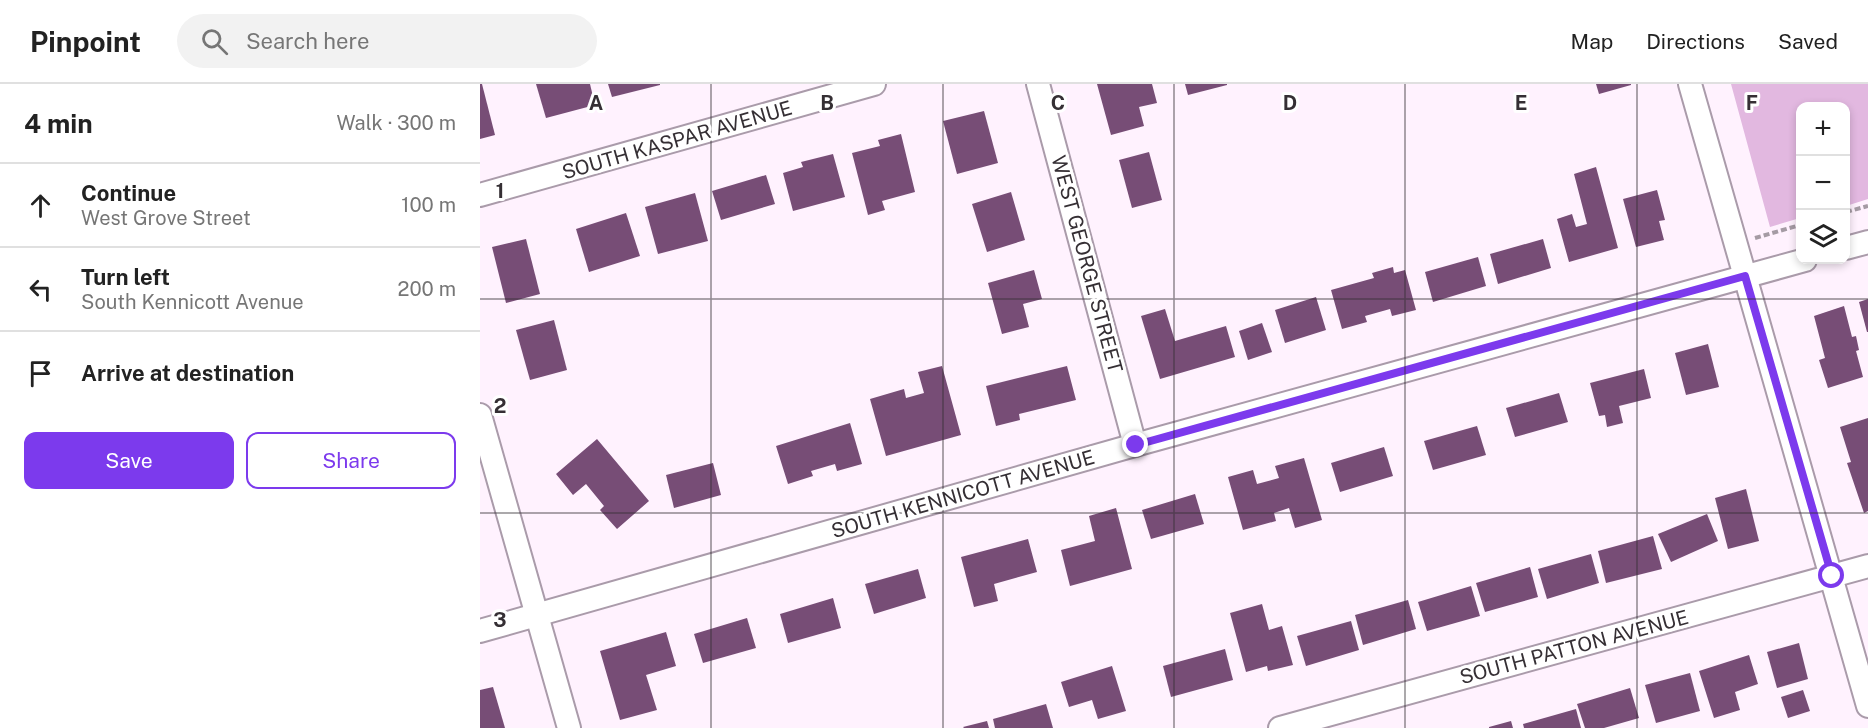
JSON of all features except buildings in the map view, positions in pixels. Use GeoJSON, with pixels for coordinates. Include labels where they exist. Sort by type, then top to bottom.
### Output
{"type":"FeatureCollection","features":[{"type":"Feature","properties":{"kind":"street","name":"SOUTH KASPAR AVENUE"},"geometry":{"type":"LineString","coordinates":[[480,195],[874,84]]}},
{"type":"Feature","properties":{"kind":"street","name":"WEST GEORGE STREET"},"geometry":{"type":"LineString","coordinates":[[1038,84],[1136,445]]}},
{"type":"Feature","properties":{"kind":"street"},"geometry":{"type":"LineString","coordinates":[[1690,84],[1868,706]]}},
{"type":"Feature","properties":{"kind":"street"},"geometry":{"type":"LineString","coordinates":[[1850,247],[1868,242]]}},
{"type":"Feature","properties":{"kind":"street","name":"SOUTH KENNICOTT AVENUE"},"geometry":{"type":"LineString","coordinates":[[480,631],[1136,445],[1796,262]]}},
{"type":"Feature","properties":{"kind":"street"},"geometry":{"type":"LineString","coordinates":[[480,415],[569,728]]}},
{"type":"Feature","properties":{"kind":"street","name":"SOUTH PATTON AVENUE"},"geometry":{"type":"LineString","coordinates":[[1280,728],[1868,566]]}},
{"type":"Feature","properties":{"kind":"path"},"geometry":{"type":"LineString","coordinates":[[1850,211],[1868,206]]}},
{"type":"Feature","properties":{"kind":"path"},"geometry":{"type":"LineString","coordinates":[[1749,240],[1796,226]]}},
{"type":"Feature","properties":{"kind":"shaded area"},"geometry":{"type":"Polygon","coordinates":[[[1731,84],[1868,84],[1868,199],[1850,205],[1850,102],[1796,102],[1796,219],[1770,227],[1731,84]]]}},
{"type":"Feature","properties":{"kind":"route"},"geometry":{"type":"LineString","coordinates":[[1136,445],[1745,276],[1832,576]]}}]}
